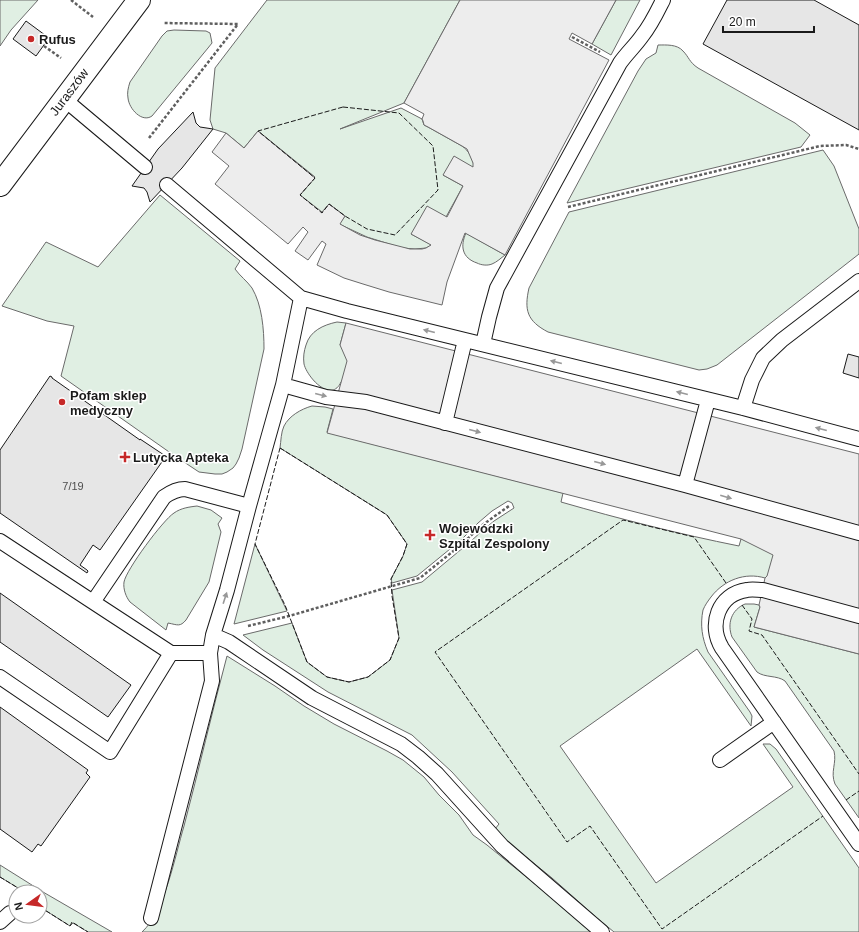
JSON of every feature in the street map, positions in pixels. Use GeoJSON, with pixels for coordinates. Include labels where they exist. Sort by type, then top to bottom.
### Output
{"type":"FeatureCollection","features":[{"type":"Feature","properties":{"kind":"street","name":"Juraszów"},"geometry":{"type":"LineString","coordinates":[[0,185],[139,0]]}},
{"type":"Feature","properties":{"kind":"lane"},"geometry":{"type":"LineString","coordinates":[[483,344],[497,288],[620,63],[647,30],[663,0]]}},
{"type":"Feature","properties":{"kind":"lane"},"geometry":{"type":"LineString","coordinates":[[64,99],[145,167]]}},
{"type":"Feature","properties":{"kind":"lane"},"geometry":{"type":"LineString","coordinates":[[167,185],[301,298],[347,311],[743,408],[859,439]]}},
{"type":"Feature","properties":{"kind":"lane"},"geometry":{"type":"LineString","coordinates":[[743,408],[752,380],[763,358],[782,340],[859,281]]}},
{"type":"Feature","properties":{"kind":"lane"},"geometry":{"type":"LineString","coordinates":[[151,918],[212,681],[210,653],[213,635],[227,590],[283,385],[301,298]]}},
{"type":"Feature","properties":{"kind":"lane"},"geometry":{"type":"LineString","coordinates":[[445,423],[465,340]]}},
{"type":"Feature","properties":{"kind":"lane"},"geometry":{"type":"LineString","coordinates":[[283,385],[326,397],[366,402],[685,485],[859,533]]}},
{"type":"Feature","properties":{"kind":"lane"},"geometry":{"type":"LineString","coordinates":[[685,485],[708,400]]}},
{"type":"Feature","properties":{"kind":"lane"},"geometry":{"type":"LineString","coordinates":[[94,602],[164,497],[171,492],[179,489],[185,489],[249,506]]}},
{"type":"Feature","properties":{"kind":"lane"},"geometry":{"type":"LineString","coordinates":[[0,541],[171,653],[210,653]]}},
{"type":"Feature","properties":{"kind":"lane"},"geometry":{"type":"LineString","coordinates":[[859,616],[763,590],[747,590],[730,597],[721,606],[716,617],[715,631],[718,642],[859,844]]}},
{"type":"Feature","properties":{"kind":"lane"},"geometry":{"type":"LineString","coordinates":[[213,635],[229,642],[312,698],[401,744],[437,774],[502,846],[602,932]]}},
{"type":"Feature","properties":{"kind":"lane"},"geometry":{"type":"LineString","coordinates":[[0,677],[110,752],[171,653]]}},
{"type":"Feature","properties":{"kind":"lane"},"geometry":{"type":"LineString","coordinates":[[720,760],[774,722]]}},
{"type":"Feature","properties":{"kind":"path"},"geometry":{"type":"LineString","coordinates":[[71,0],[96,20]]}},
{"type":"Feature","properties":{"kind":"path"},"geometry":{"type":"LineString","coordinates":[[149,138],[238,24],[163,23]]}},
{"type":"Feature","properties":{"kind":"path"},"geometry":{"type":"LineString","coordinates":[[572,37],[604,54]]}},
{"type":"Feature","properties":{"kind":"path"},"geometry":{"type":"LineString","coordinates":[[44,46],[66,62]]}},
{"type":"Feature","properties":{"kind":"path"},"geometry":{"type":"LineString","coordinates":[[564,208],[820,146],[846,145],[859,149]]}},
{"type":"Feature","properties":{"kind":"path"},"geometry":{"type":"LineString","coordinates":[[213,635],[289,616],[420,578],[462,544],[481,526],[509,506]]}},
{"type":"Feature","properties":{"kind":"green space"},"geometry":{"type":"Polygon","coordinates":[[[0,0],[38,0],[11,30],[0,46],[0,0]]]}},
{"type":"Feature","properties":{"kind":"green space"},"geometry":{"type":"Polygon","coordinates":[[[267,0],[460,0],[404,103],[340,129],[401,108],[422,119],[424,125],[462,146],[469,152],[474,167],[443,175],[463,186],[446,217],[411,234],[432,245],[426,248],[402,248],[367,237],[339,224],[345,216],[329,204],[322,213],[300,195],[315,177],[258,131],[244,148],[226,133],[213,129],[210,120],[215,68],[267,0]]]}},
{"type":"Feature","properties":{"kind":"green space"},"geometry":{"type":"Polygon","coordinates":[[[616,0],[640,0],[611,55],[592,44],[616,0]]]}},
{"type":"Feature","properties":{"kind":"green space"},"geometry":{"type":"Polygon","coordinates":[[[167,31],[206,31],[210,33],[212,43],[152,116],[144,118],[133,110],[129,102],[128,88],[130,82],[162,36],[167,31]]]}},
{"type":"Feature","properties":{"kind":"green space"},"geometry":{"type":"Polygon","coordinates":[[[658,45],[671,45],[678,47],[698,68],[795,123],[810,135],[801,147],[567,203],[638,71],[646,59],[656,53],[658,45]]]}},
{"type":"Feature","properties":{"kind":"green space"},"geometry":{"type":"Polygon","coordinates":[[[823,150],[834,166],[859,229],[859,254],[717,365],[699,370],[548,332],[535,324],[531,319],[527,309],[529,288],[569,212],[823,150]]]}},
{"type":"Feature","properties":{"kind":"green space"},"geometry":{"type":"Polygon","coordinates":[[[160,195],[240,261],[235,269],[252,288],[260,309],[263,325],[264,349],[242,449],[233,468],[222,474],[199,472],[61,376],[74,326],[47,321],[2,306],[46,242],[98,267],[160,195]]]}},
{"type":"Feature","properties":{"kind":"green space"},"geometry":{"type":"Polygon","coordinates":[[[466,233],[505,255],[496,262],[488,265],[472,261],[465,255],[463,247],[466,233]]]}},
{"type":"Feature","properties":{"kind":"green space"},"geometry":{"type":"Polygon","coordinates":[[[337,322],[346,323],[340,345],[447,374],[341,382],[337,388],[331,390],[326,389],[314,381],[306,369],[304,364],[304,352],[308,340],[314,332],[322,327],[337,322]]]}},
{"type":"Feature","properties":{"kind":"green space"},"geometry":{"type":"Polygon","coordinates":[[[312,406],[333,409],[327,432],[563,493],[561,502],[627,520],[739,546],[741,539],[859,568],[767,576],[765,578],[757,576],[743,577],[735,579],[722,586],[711,597],[703,610],[702,631],[706,647],[750,712],[752,716],[751,726],[697,649],[560,746],[656,883],[793,787],[763,744],[770,744],[776,749],[859,868],[859,932],[614,932],[510,844],[495,829],[499,824],[452,772],[412,735],[328,692],[263,650],[243,635],[292,623],[307,662],[327,677],[349,682],[368,677],[390,660],[399,638],[392,590],[422,582],[494,521],[514,508],[512,503],[508,501],[492,511],[461,540],[417,576],[392,583],[391,579],[403,556],[407,544],[387,515],[280,448],[282,431],[286,422],[296,413],[312,406]]]}},
{"type":"Feature","properties":{"kind":"green space"},"geometry":{"type":"Polygon","coordinates":[[[197,506],[211,510],[222,518],[218,524],[221,532],[209,582],[186,620],[182,624],[178,625],[168,623],[166,630],[130,602],[125,593],[124,582],[131,567],[169,517],[179,510],[197,506]]]}},
{"type":"Feature","properties":{"kind":"green space"},"geometry":{"type":"Polygon","coordinates":[[[255,544],[287,611],[234,624],[255,544]]]}},
{"type":"Feature","properties":{"kind":"green space"},"geometry":{"type":"Polygon","coordinates":[[[745,604],[759,605],[760,607],[754,627],[859,654],[859,818],[835,784],[833,775],[835,760],[834,751],[785,681],[757,672],[732,637],[730,627],[731,618],[736,610],[745,604]]]}},
{"type":"Feature","properties":{"kind":"green space"},"geometry":{"type":"Polygon","coordinates":[[[227,656],[334,724],[403,760],[424,777],[459,815],[473,835],[546,893],[591,932],[142,932],[150,923],[157,911],[173,867],[227,656]]]}},
{"type":"Feature","properties":{"kind":"green space"},"geometry":{"type":"Polygon","coordinates":[[[0,865],[30,884],[12,884],[0,877],[0,865]]]}},
{"type":"Feature","properties":{"kind":"green space"},"geometry":{"type":"Polygon","coordinates":[[[48,895],[112,932],[88,932],[73,923],[70,926],[48,912],[48,895]]]}},
{"type":"Feature","properties":{"kind":"shaded area"},"geometry":{"type":"Polygon","coordinates":[[[460,0],[616,0],[592,44],[572,33],[569,39],[609,60],[505,255],[465,233],[447,282],[442,305],[389,292],[344,278],[317,265],[326,244],[322,241],[308,260],[295,251],[308,232],[303,227],[288,244],[215,184],[229,166],[212,152],[226,133],[244,148],[258,131],[315,178],[300,195],[322,212],[329,204],[345,216],[340,224],[360,235],[410,249],[422,249],[431,245],[411,234],[427,206],[447,217],[463,186],[443,175],[454,156],[473,167],[473,163],[467,149],[424,125],[422,119],[424,114],[404,103],[460,0]]]}},
{"type":"Feature","properties":{"kind":"shaded area"},"geometry":{"type":"Polygon","coordinates":[[[346,323],[859,454],[859,654],[754,627],[760,607],[759,605],[765,578],[767,576],[773,555],[741,539],[327,433],[347,361],[340,345],[346,323]]]}},
{"type":"Feature","properties":{"kind":"building"},"geometry":{"type":"Polygon","coordinates":[[[727,0],[814,0],[859,25],[859,130],[703,44],[727,0]]]}},
{"type":"Feature","properties":{"kind":"building"},"geometry":{"type":"Polygon","coordinates":[[[26,21],[49,38],[36,56],[13,39],[26,21]]]}},
{"type":"Feature","properties":{"kind":"building"},"geometry":{"type":"Polygon","coordinates":[[[193,112],[196,123],[200,127],[213,129],[182,168],[150,202],[144,188],[132,186],[158,149],[193,112]]]}},
{"type":"Feature","properties":{"kind":"building"},"geometry":{"type":"Polygon","coordinates":[[[848,354],[859,357],[859,378],[843,373],[848,354]]]}},
{"type":"Feature","properties":{"kind":"building"},"geometry":{"type":"Polygon","coordinates":[[[50,376],[140,440],[167,457],[164,459],[100,550],[93,545],[80,565],[88,571],[87,573],[0,513],[0,450],[50,376]]]}},
{"type":"Feature","properties":{"kind":"building"},"geometry":{"type":"Polygon","coordinates":[[[0,593],[131,685],[108,717],[0,642],[0,593]]]}},
{"type":"Feature","properties":{"kind":"building"},"geometry":{"type":"Polygon","coordinates":[[[0,707],[88,770],[86,773],[90,777],[41,846],[38,844],[32,852],[0,829],[0,707]]]}},
{"type":"Feature","properties":{"kind":"fence"},"geometry":{"type":"LineString","coordinates":[[343,107],[399,113],[433,146],[438,190],[395,235],[367,229],[345,216],[329,204],[322,213],[300,195],[315,178],[258,131],[343,107]]}},
{"type":"Feature","properties":{"kind":"fence"},"geometry":{"type":"LineString","coordinates":[[280,448],[387,515],[407,544],[403,556],[391,579],[392,596],[399,638],[390,660],[368,677],[349,682],[327,677],[307,662],[285,605],[255,544],[280,448]]}},
{"type":"Feature","properties":{"kind":"fence"},"geometry":{"type":"LineString","coordinates":[[726,583],[694,537],[623,520],[435,652],[567,842],[590,826],[662,929],[823,816]]}},
{"type":"Feature","properties":{"kind":"fence"},"geometry":{"type":"LineString","coordinates":[[742,605],[752,619],[749,631],[762,635],[859,774]]}},
{"type":"Feature","properties":{"kind":"fence"},"geometry":{"type":"LineString","coordinates":[[846,800],[859,791]]}},
{"type":"Feature","properties":{"kind":"fence"},"geometry":{"type":"LineString","coordinates":[[0,877],[12,884]]}},
{"type":"Feature","properties":{"kind":"fence"},"geometry":{"type":"LineString","coordinates":[[48,912],[70,926],[72,922],[88,932]]}},
{"type":"Feature","properties":{"kind":"place","name":"Rufus"},"geometry":{"type":"Point","coordinates":[31,39]}},
{"type":"Feature","properties":{"kind":"place","name":"Pofam sklep medyczny"},"geometry":{"type":"Point","coordinates":[62,402]}},
{"type":"Feature","properties":{"kind":"place","name":"Lutycka Apteka"},"geometry":{"type":"Point","coordinates":[125,457]}},
{"type":"Feature","properties":{"kind":"place","name":"Wojewódzki Szpital Zespolony"},"geometry":{"type":"Point","coordinates":[430,535]}}]}
